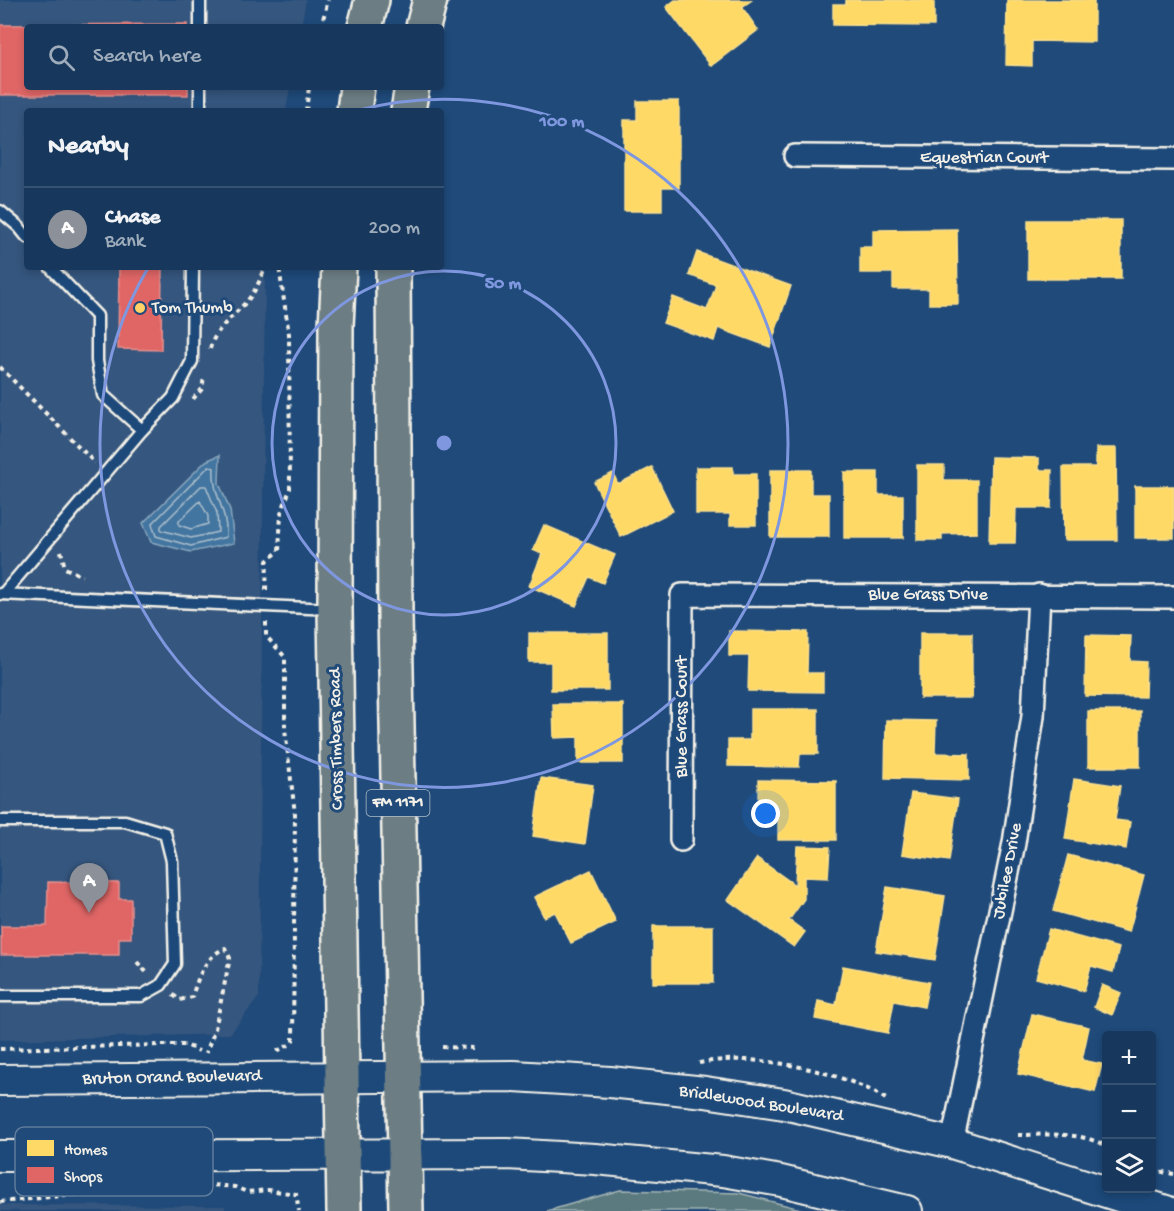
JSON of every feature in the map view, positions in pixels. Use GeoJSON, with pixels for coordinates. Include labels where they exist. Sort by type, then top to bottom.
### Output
{"type":"FeatureCollection","features":[{"type":"Feature","properties":{"kind":"main road"},"geometry":{"type":"LineString","coordinates":[[367,24],[372,0]]}},
{"type":"Feature","properties":{"kind":"main road"},"geometry":{"type":"LineString","coordinates":[[424,24],[430,0]]}},
{"type":"Feature","properties":{"kind":"main road"},"geometry":{"type":"LineString","coordinates":[[354,108],[357,90]]}},
{"type":"Feature","properties":{"kind":"main road"},"geometry":{"type":"LineString","coordinates":[[408,108],[412,90]]}},
{"type":"Feature","properties":{"kind":"main road","name":"Cross Timbers Road"},"geometry":{"type":"LineString","coordinates":[[339,270],[336,326],[335,609],[344,1077],[344,1211]]}},
{"type":"Feature","properties":{"kind":"main road","name":"FM 1171"},"geometry":{"type":"LineString","coordinates":[[393,270],[395,616],[403,1155],[406,1211]]}},
{"type":"Feature","properties":{"kind":"main road","name":"Bridlewood Boulevard"},"geometry":{"type":"LineString","coordinates":[[344,1077],[514,1076],[705,1092],[784,1104],[952,1143],[1166,1211]]}},
{"type":"Feature","properties":{"kind":"main road","name":"Bruton Orand Boulevard"},"geometry":{"type":"LineString","coordinates":[[0,1080],[344,1077]]}},
{"type":"Feature","properties":{"kind":"main road"},"geometry":{"type":"LineString","coordinates":[[213,1155],[507,1154],[665,1165],[781,1181],[907,1211]]}},
{"type":"Feature","properties":{"kind":"main road"},"geometry":{"type":"LineString","coordinates":[[0,1156],[15,1156]]}},
{"type":"Feature","properties":{"kind":"street"},"geometry":{"type":"LineString","coordinates":[[1174,146],[1174,159]]}},
{"type":"Feature","properties":{"kind":"street","name":"Equestrian Court"},"geometry":{"type":"LineString","coordinates":[[795,156],[1174,159]]}},
{"type":"Feature","properties":{"kind":"street","name":"Blue Grass Drive"},"geometry":{"type":"LineString","coordinates":[[682,595],[1174,597]]}},
{"type":"Feature","properties":{"kind":"street","name":"Blue Grass Court"},"geometry":{"type":"LineString","coordinates":[[681,840],[682,595]]}},
{"type":"Feature","properties":{"kind":"street","name":"Jubilee Drive"},"geometry":{"type":"LineString","coordinates":[[952,1143],[1014,843],[1033,716],[1039,595]]}},
{"type":"Feature","properties":{"kind":"lane"},"geometry":{"type":"LineString","coordinates":[[200,0],[200,24]]}},
{"type":"Feature","properties":{"kind":"lane"},"geometry":{"type":"LineString","coordinates":[[200,90],[200,108]]}},
{"type":"Feature","properties":{"kind":"lane"},"geometry":{"type":"LineString","coordinates":[[0,211],[23,223]]}},
{"type":"Feature","properties":{"kind":"lane"},"geometry":{"type":"LineString","coordinates":[[53,270],[97,316],[97,362],[103,395],[142,430]]}},
{"type":"Feature","properties":{"kind":"lane"},"geometry":{"type":"LineString","coordinates":[[2,594],[142,430],[173,398],[192,362],[193,270]]}},
{"type":"Feature","properties":{"kind":"lane"},"geometry":{"type":"LineString","coordinates":[[2,594],[335,609]]}},
{"type":"Feature","properties":{"kind":"lane"},"geometry":{"type":"LineString","coordinates":[[0,821],[125,821],[165,833],[172,861],[175,964],[161,985],[141,996],[0,996]]}},
{"type":"Feature","properties":{"kind":"path"},"geometry":{"type":"LineString","coordinates":[[322,24],[328,0]]}},
{"type":"Feature","properties":{"kind":"path"},"geometry":{"type":"LineString","coordinates":[[306,108],[309,90]]}},
{"type":"Feature","properties":{"kind":"path"},"geometry":{"type":"LineString","coordinates":[[279,270],[289,334],[290,489],[281,514],[279,550],[267,561],[266,636],[285,657],[285,729],[295,814],[293,1042]]}},
{"type":"Feature","properties":{"kind":"path"},"geometry":{"type":"LineString","coordinates":[[0,367],[105,474]]}},
{"type":"Feature","properties":{"kind":"path"},"geometry":{"type":"LineString","coordinates":[[137,962],[180,1000],[192,997],[203,968],[213,953],[225,948],[230,958],[215,1029],[205,1054]]}},
{"type":"Feature","properties":{"kind":"path"},"geometry":{"type":"LineString","coordinates":[[1156,1171],[1174,1174]]}},
{"type":"Feature","properties":{"kind":"path"},"geometry":{"type":"LineString","coordinates":[[213,1186],[236,1188],[247,1192],[268,1190],[296,1194],[298,1211]]}},
{"type":"Feature","properties":{"kind":"path"},"geometry":{"type":"LineString","coordinates":[[0,1202],[61,1196]]}},
{"type":"Feature","properties":{"kind":"shaded area"},"geometry":{"type":"Polygon","coordinates":[[[0,0],[306,0],[302,24],[24,24],[24,90],[290,90],[286,108],[24,108],[24,270],[265,270],[259,997],[230,1034],[0,1040],[0,0]]]}},
{"type":"Feature","properties":{"kind":"shaded area"},"geometry":{"type":"Polygon","coordinates":[[[0,1205],[225,1206],[225,1211],[0,1211],[0,1205]]]}},
{"type":"Feature","properties":{"kind":"green space"},"geometry":{"type":"Polygon","coordinates":[[[620,1190],[739,1193],[808,1211],[547,1211],[620,1190]]]}},
{"type":"Feature","properties":{"kind":"water"},"geometry":{"type":"Polygon","coordinates":[[[220,455],[219,483],[230,510],[234,543],[191,552],[151,542],[143,523],[206,461],[220,455]]]}},
{"type":"Feature","properties":{"kind":"building: Homes"},"geometry":{"type":"Polygon","coordinates":[[[675,0],[752,0],[742,7],[758,30],[711,66],[666,7],[675,0]]]}},
{"type":"Feature","properties":{"kind":"building: Homes"},"geometry":{"type":"Polygon","coordinates":[[[846,0],[934,0],[934,26],[833,25],[833,4],[846,4],[846,0]]]}},
{"type":"Feature","properties":{"kind":"building: Homes"},"geometry":{"type":"Polygon","coordinates":[[[1007,0],[1094,0],[1094,42],[1032,41],[1032,66],[1006,65],[1007,0]]]}},
{"type":"Feature","properties":{"kind":"building: Homes"},"geometry":{"type":"Polygon","coordinates":[[[637,101],[679,101],[679,188],[662,188],[662,211],[624,211],[624,120],[637,120],[637,101]]]}},
{"type":"Feature","properties":{"kind":"building: Homes"},"geometry":{"type":"Polygon","coordinates":[[[1028,220],[1121,220],[1121,279],[1028,279],[1028,220]]]}},
{"type":"Feature","properties":{"kind":"building: Homes"},"geometry":{"type":"Polygon","coordinates":[[[957,229],[958,304],[929,304],[929,289],[893,289],[893,273],[860,273],[860,247],[873,247],[873,230],[957,229]]]}},
{"type":"Feature","properties":{"kind":"building: Homes"},"geometry":{"type":"Polygon","coordinates":[[[697,252],[791,286],[770,347],[718,328],[714,341],[663,323],[673,297],[707,310],[716,285],[689,275],[697,252]]]}},
{"type":"Feature","properties":{"kind":"building: Homes"},"geometry":{"type":"Polygon","coordinates":[[[1096,448],[1116,448],[1117,540],[1064,540],[1063,467],[1096,467],[1096,448]]]}},
{"type":"Feature","properties":{"kind":"building: Homes"},"geometry":{"type":"Polygon","coordinates":[[[991,457],[1039,458],[1039,470],[1052,470],[1051,508],[1016,508],[1015,543],[989,543],[991,457]]]}},
{"type":"Feature","properties":{"kind":"building: Homes"},"geometry":{"type":"Polygon","coordinates":[[[917,465],[944,465],[944,480],[977,480],[977,533],[942,534],[942,540],[917,540],[917,465]]]}},
{"type":"Feature","properties":{"kind":"building: Homes"},"geometry":{"type":"Polygon","coordinates":[[[652,467],[673,511],[621,537],[594,482],[613,473],[618,484],[652,467]]]}},
{"type":"Feature","properties":{"kind":"building: Homes"},"geometry":{"type":"Polygon","coordinates":[[[696,467],[733,467],[733,474],[756,474],[756,525],[730,525],[730,514],[696,514],[696,467]]]}},
{"type":"Feature","properties":{"kind":"building: Homes"},"geometry":{"type":"Polygon","coordinates":[[[770,470],[811,470],[811,494],[829,494],[829,537],[770,537],[770,470]]]}},
{"type":"Feature","properties":{"kind":"building: Homes"},"geometry":{"type":"Polygon","coordinates":[[[844,472],[878,472],[878,495],[903,495],[903,538],[844,538],[844,472]]]}},
{"type":"Feature","properties":{"kind":"building: Homes"},"geometry":{"type":"Polygon","coordinates":[[[1135,486],[1174,486],[1174,538],[1135,538],[1135,486]]]}},
{"type":"Feature","properties":{"kind":"building: Homes"},"geometry":{"type":"Polygon","coordinates":[[[544,525],[615,555],[603,583],[589,577],[576,606],[529,586],[542,554],[533,550],[544,525]]]}},
{"type":"Feature","properties":{"kind":"building: Homes"},"geometry":{"type":"Polygon","coordinates":[[[729,631],[808,632],[807,673],[823,673],[823,692],[748,691],[749,656],[729,656],[729,631]]]}},
{"type":"Feature","properties":{"kind":"building: Homes"},"geometry":{"type":"Polygon","coordinates":[[[529,633],[608,633],[608,690],[551,690],[551,662],[529,662],[529,633]]]}},
{"type":"Feature","properties":{"kind":"building: Homes"},"geometry":{"type":"Polygon","coordinates":[[[920,633],[972,633],[972,698],[920,698],[920,633]]]}},
{"type":"Feature","properties":{"kind":"building: Homes"},"geometry":{"type":"Polygon","coordinates":[[[1086,635],[1131,636],[1130,661],[1146,662],[1145,697],[1085,696],[1086,635]]]}},
{"type":"Feature","properties":{"kind":"building: Homes"},"geometry":{"type":"Polygon","coordinates":[[[553,704],[623,704],[623,763],[578,763],[578,737],[554,738],[553,704]]]}},
{"type":"Feature","properties":{"kind":"building: Homes"},"geometry":{"type":"Polygon","coordinates":[[[750,709],[818,709],[818,754],[800,754],[799,767],[728,766],[728,740],[750,740],[750,709]]]}},
{"type":"Feature","properties":{"kind":"building: Homes"},"geometry":{"type":"Polygon","coordinates":[[[1088,711],[1140,711],[1140,767],[1088,767],[1088,711]]]}},
{"type":"Feature","properties":{"kind":"building: Homes"},"geometry":{"type":"Polygon","coordinates":[[[886,720],[936,721],[935,753],[969,754],[969,780],[885,778],[886,720]]]}},
{"type":"Feature","properties":{"kind":"building: Homes"},"geometry":{"type":"Polygon","coordinates":[[[541,778],[593,785],[585,844],[533,836],[541,778]]]}},
{"type":"Feature","properties":{"kind":"building: Homes"},"geometry":{"type":"Polygon","coordinates":[[[1074,779],[1120,786],[1115,820],[1130,822],[1126,849],[1065,839],[1074,779]]]}},
{"type":"Feature","properties":{"kind":"building: Homes"},"geometry":{"type":"Polygon","coordinates":[[[758,780],[836,781],[836,840],[778,840],[778,805],[758,805],[758,780]]]}},
{"type":"Feature","properties":{"kind":"building: Homes"},"geometry":{"type":"Polygon","coordinates":[[[911,793],[958,799],[949,861],[902,854],[911,793]]]}},
{"type":"Feature","properties":{"kind":"building: Homes"},"geometry":{"type":"Polygon","coordinates":[[[797,846],[830,847],[828,878],[804,877],[804,899],[789,920],[805,932],[794,947],[728,900],[757,858],[795,885],[797,846]]]}},
{"type":"Feature","properties":{"kind":"building: Homes"},"geometry":{"type":"Polygon","coordinates":[[[1068,855],[1144,875],[1129,932],[1053,911],[1068,855]]]}},
{"type":"Feature","properties":{"kind":"building: Homes"},"geometry":{"type":"Polygon","coordinates":[[[591,870],[616,922],[571,943],[555,912],[544,917],[534,897],[591,870]]]}},
{"type":"Feature","properties":{"kind":"building: Homes"},"geometry":{"type":"Polygon","coordinates":[[[887,887],[945,896],[935,960],[876,951],[887,887]]]}},
{"type":"Feature","properties":{"kind":"building: Homes"},"geometry":{"type":"Polygon","coordinates":[[[653,926],[713,926],[713,983],[653,983],[653,926]]]}},
{"type":"Feature","properties":{"kind":"building: Homes"},"geometry":{"type":"Polygon","coordinates":[[[1049,929],[1119,948],[1113,972],[1091,966],[1084,991],[1036,978],[1049,929]]]}},
{"type":"Feature","properties":{"kind":"building: Homes"},"geometry":{"type":"Polygon","coordinates":[[[843,966],[929,982],[924,1007],[894,1001],[888,1033],[815,1019],[818,1001],[836,1005],[843,966]]]}},
{"type":"Feature","properties":{"kind":"building: Homes"},"geometry":{"type":"Polygon","coordinates":[[[1102,985],[1121,993],[1112,1015],[1094,1007],[1102,985]]]}},
{"type":"Feature","properties":{"kind":"building: Homes"},"geometry":{"type":"Polygon","coordinates":[[[1032,1014],[1089,1027],[1082,1060],[1102,1064],[1095,1092],[1018,1074],[1032,1014]]]}},
{"type":"Feature","properties":{"kind":"building: Shops"},"geometry":{"type":"Polygon","coordinates":[[[0,25],[24,25],[24,90],[188,90],[188,95],[0,95],[0,25]]]}},
{"type":"Feature","properties":{"kind":"building: Shops","name":"Tom Thumb"},"geometry":{"type":"Polygon","coordinates":[[[119,270],[162,270],[161,350],[118,349],[119,270]]]}},
{"type":"Feature","properties":{"kind":"building: Shops"},"geometry":{"type":"Polygon","coordinates":[[[48,882],[119,883],[119,899],[131,899],[131,938],[119,938],[119,955],[1,955],[1,926],[47,926],[48,882]]]}},
{"type":"Feature","properties":{"kind":"place","name":"Tom Thumb"},"geometry":{"type":"Point","coordinates":[140,308]}},
{"type":"Feature","properties":{"kind":"place","name":"Chase"},"geometry":{"type":"Point","coordinates":[89,913]}}]}
